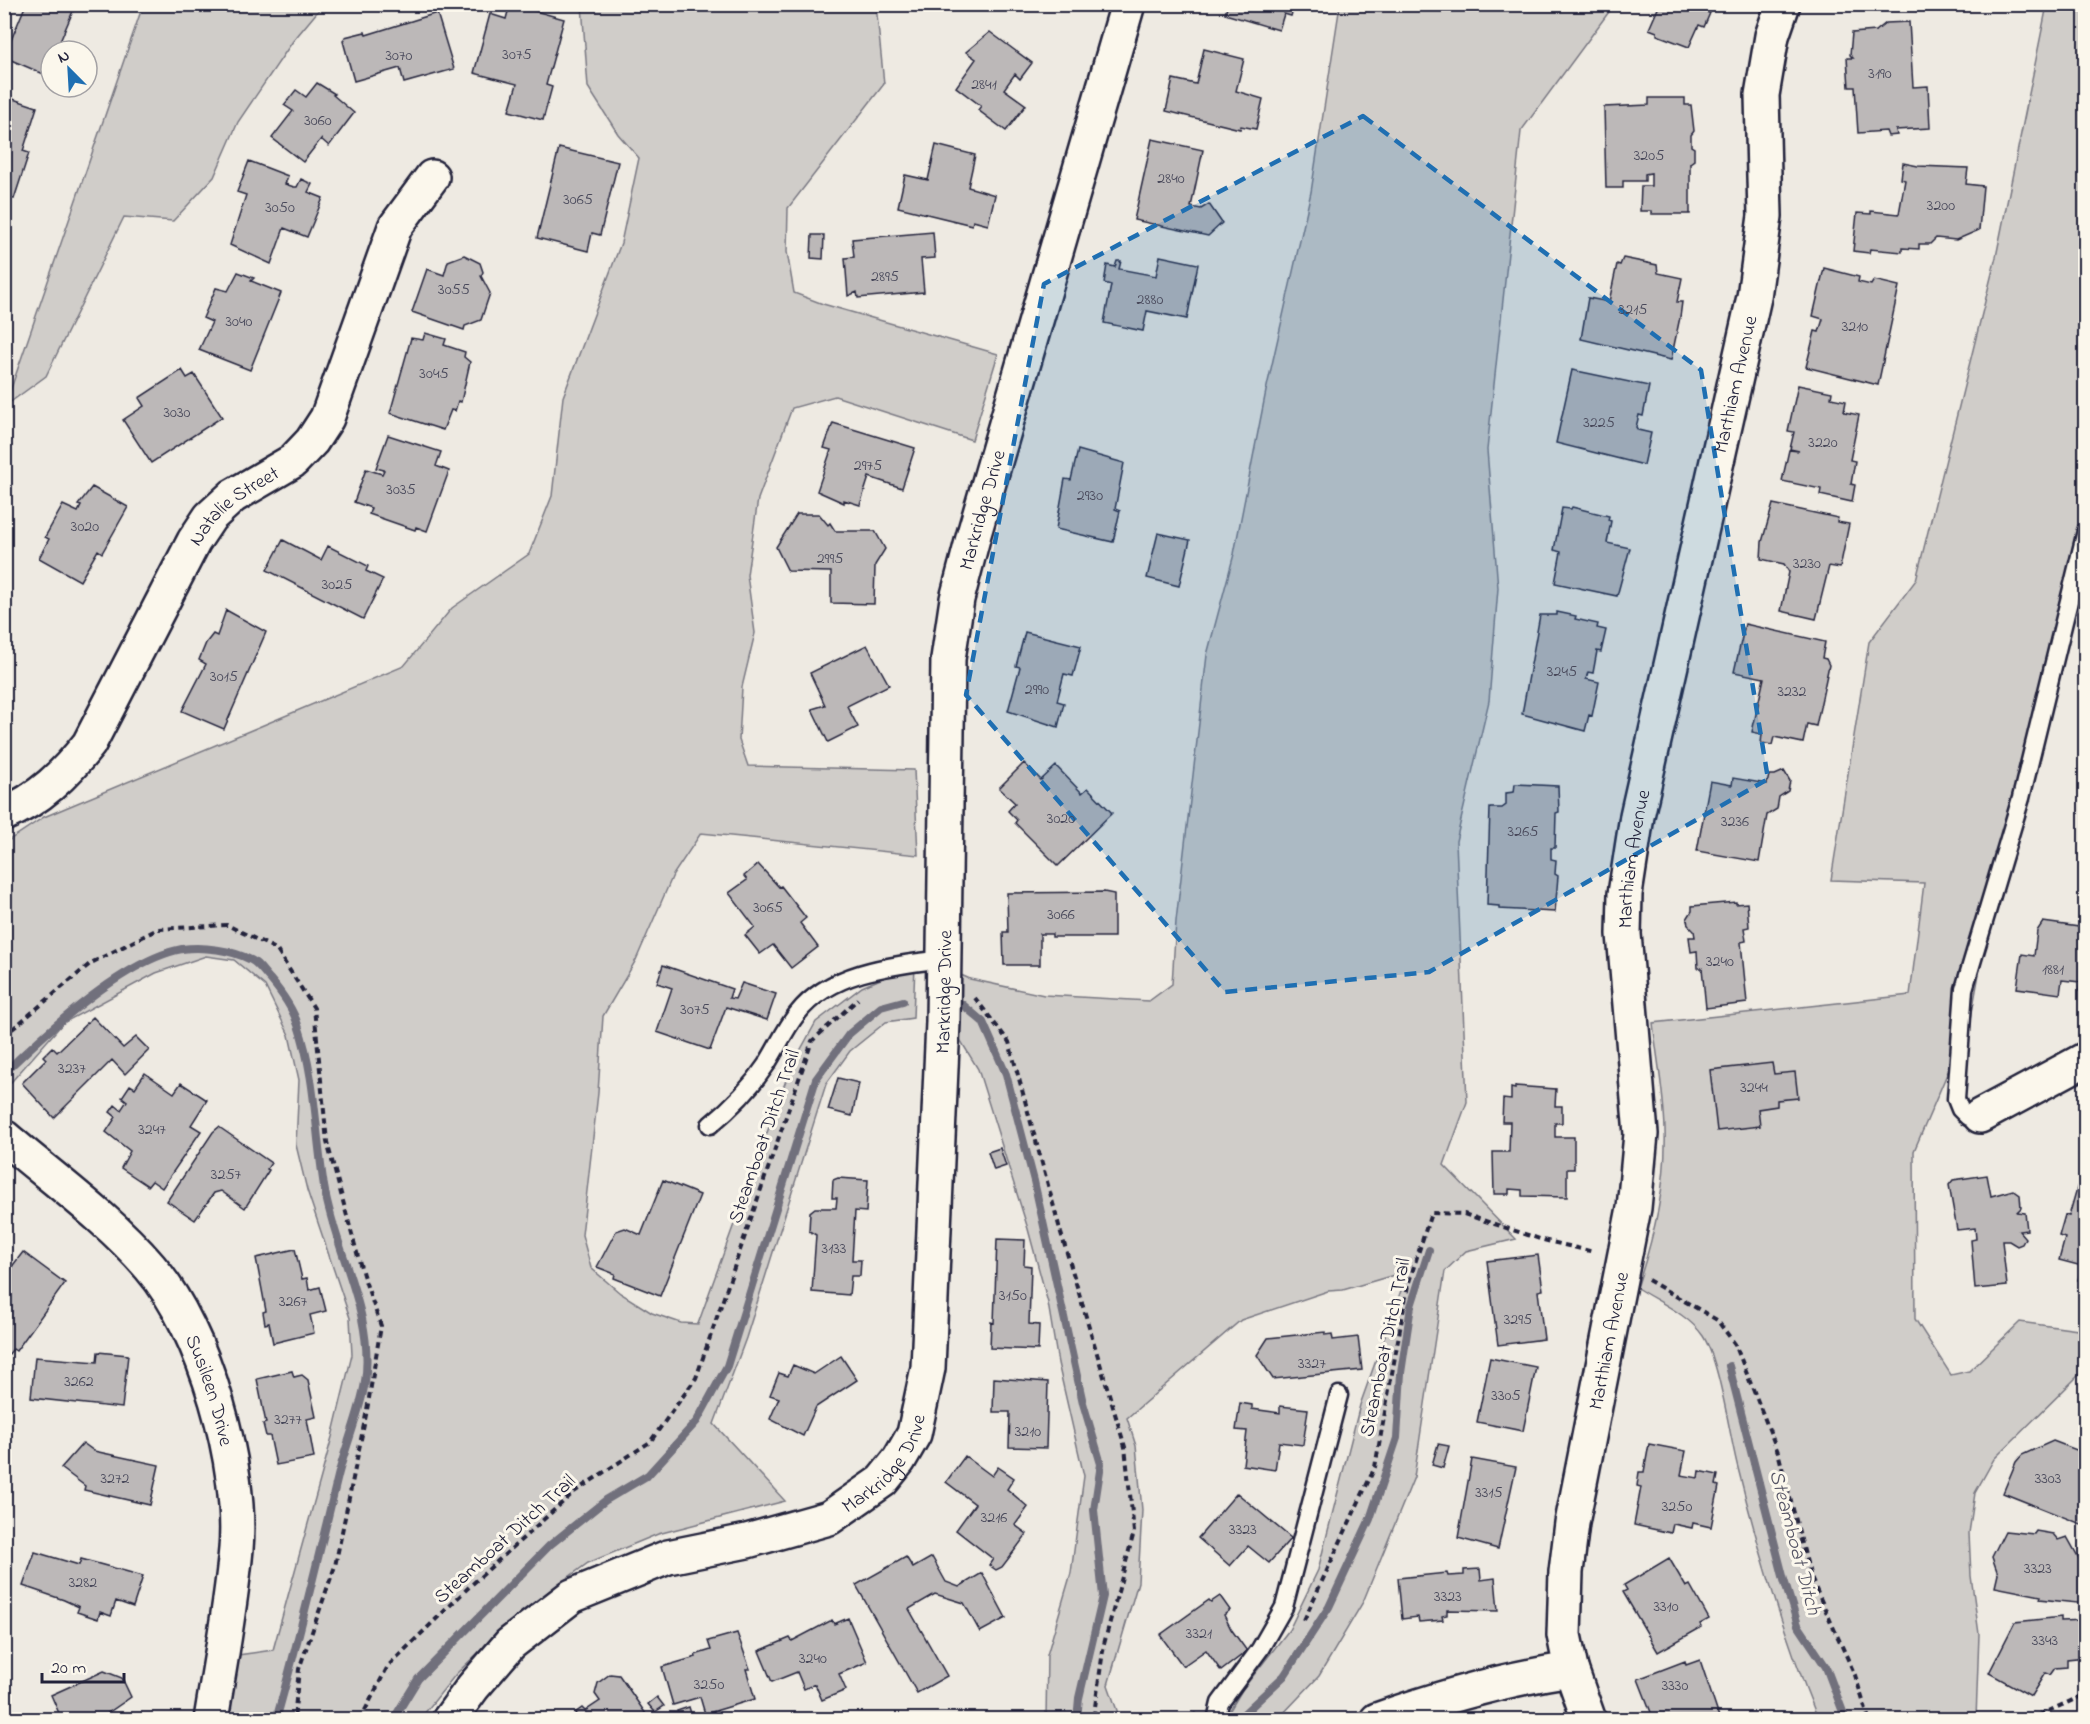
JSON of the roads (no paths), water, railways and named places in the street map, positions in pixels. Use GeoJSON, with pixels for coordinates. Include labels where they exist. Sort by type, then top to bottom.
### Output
{"type":"FeatureCollection","features":[{"type":"Feature","properties":{"kind":"street","name":"Markridge Drive"},"geometry":{"type":"LineString","coordinates":[[449,1719],[510,1644],[572,1596],[668,1557],[757,1539],[829,1518],[882,1481],[899,1460],[914,1434],[928,1368],[944,964],[948,659],[957,599],[977,523],[1128,4]]}},
{"type":"Feature","properties":{"kind":"street","name":"Marthiam Avenue"},"geometry":{"type":"LineString","coordinates":[[1588,1719],[1571,1669],[1564,1635],[1564,1605],[1572,1523],[1634,1208],[1641,1134],[1625,958],[1625,894],[1629,856],[1754,297],[1765,216],[1761,129],[1762,95],[1772,36],[1783,4]]}},
{"type":"Feature","properties":{"kind":"street","name":"Natalie Street"},"geometry":{"type":"LineString","coordinates":[[4,814],[42,794],[67,772],[89,744],[194,541],[210,518],[233,496],[293,461],[312,441],[327,418],[395,227],[432,177]]}},
{"type":"Feature","properties":{"kind":"street"},"geometry":{"type":"LineString","coordinates":[[1980,1116],[2085,1059]]}},
{"type":"Feature","properties":{"kind":"street","name":"Susileen Drive"},"geometry":{"type":"LineString","coordinates":[[4,1137],[126,1240],[152,1268],[182,1314],[214,1392],[230,1468],[236,1511],[236,1547],[211,1719]]}},
{"type":"Feature","properties":{"kind":"street"},"geometry":{"type":"LineString","coordinates":[[1377,1719],[1438,1698],[1516,1677],[1571,1669]]}},
{"type":"Feature","properties":{"kind":"lane"},"geometry":{"type":"LineString","coordinates":[[1980,1116],[1968,1117],[1959,1109],[1956,1098],[1964,989],[2021,798],[2085,531]]}},
{"type":"Feature","properties":{"kind":"lane"},"geometry":{"type":"LineString","coordinates":[[710,1125],[737,1104],[765,1066],[797,1013],[819,992],[854,977],[904,963],[944,964]]}},
{"type":"Feature","properties":{"kind":"lane"},"geometry":{"type":"LineString","coordinates":[[1216,1719],[1220,1703],[1260,1649],[1284,1607],[1339,1395]]}},
{"type":"Feature","properties":{"kind":"waterway"},"geometry":{"type":"LineString","coordinates":[[4,1073],[63,1019],[111,982],[159,956],[182,949],[217,950],[254,961],[278,989],[296,1019],[308,1065],[329,1211],[359,1307],[367,1357],[363,1393],[338,1476],[276,1720]]}},
{"type":"Feature","properties":{"kind":"waterway"},"geometry":{"type":"LineString","coordinates":[[393,1720],[418,1679],[550,1545],[606,1500],[648,1475],[697,1421],[727,1366],[816,1079],[849,1034],[881,1007],[903,1001]]}},
{"type":"Feature","properties":{"kind":"waterway"},"geometry":{"type":"LineString","coordinates":[[962,1004],[983,1022],[1006,1074],[1034,1181],[1083,1403],[1101,1464],[1094,1510],[1103,1596],[1079,1698],[1077,1720]]}},
{"type":"Feature","properties":{"kind":"waterway"},"geometry":{"type":"LineString","coordinates":[[1237,1720],[1284,1676],[1329,1607],[1370,1519],[1397,1438],[1401,1373],[1411,1306],[1429,1250]]}},
{"type":"Feature","properties":{"kind":"waterway","name":"Steamboat Ditch"},"geometry":{"type":"LineString","coordinates":[[1729,1366],[1784,1580],[1798,1625],[1826,1667],[1846,1720]]}}]}
